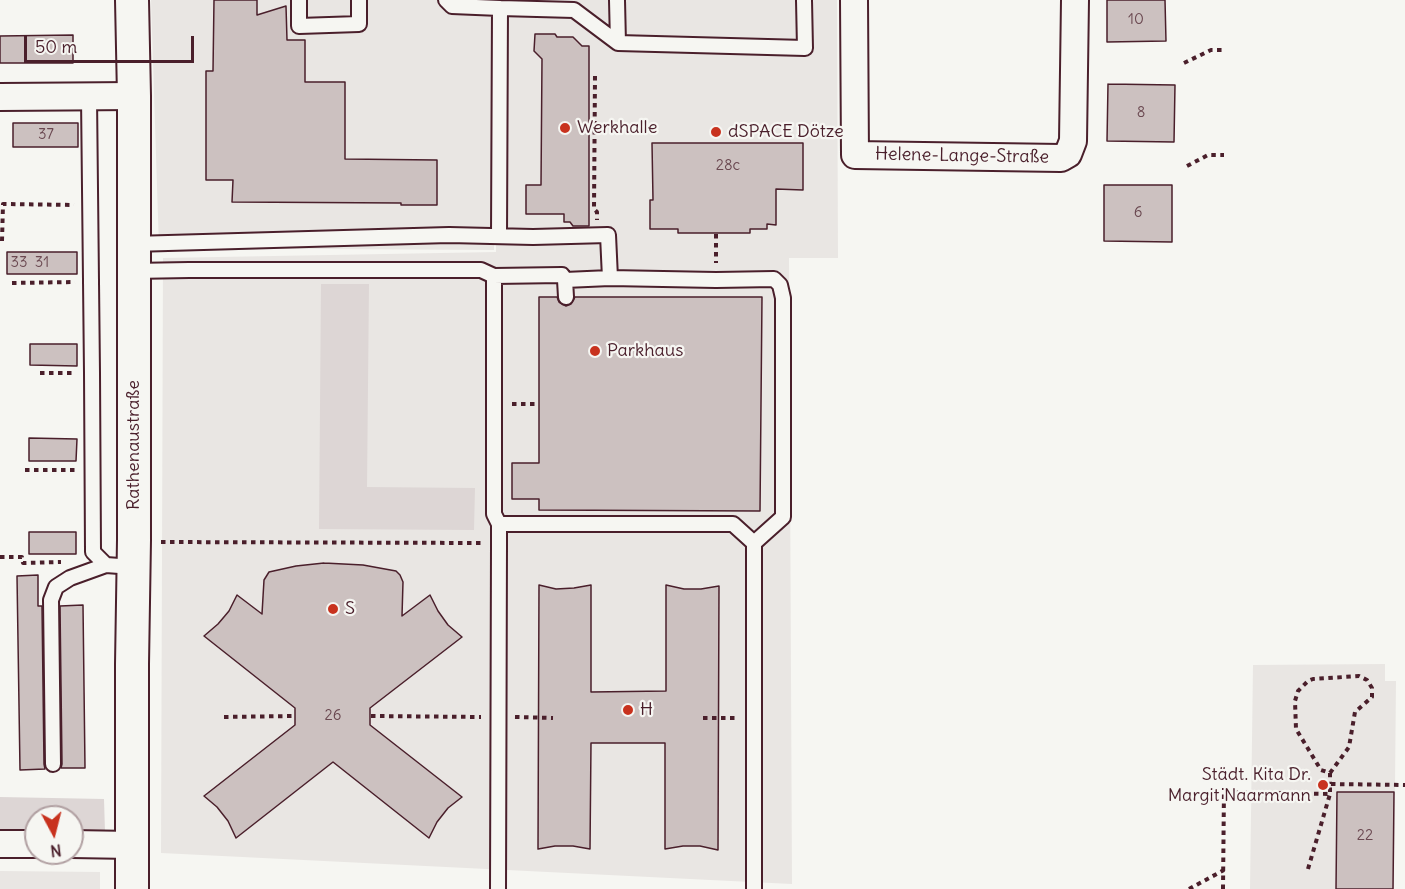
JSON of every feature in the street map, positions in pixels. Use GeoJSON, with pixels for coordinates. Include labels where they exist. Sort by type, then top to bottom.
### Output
{"type":"FeatureCollection","features":[{"type":"Feature","properties":{"kind":"street","name":"Rathenaustraße"},"geometry":{"type":"LineString","coordinates":[[132,0],[133,258],[113,564],[132,845],[132,889]]}},
{"type":"Feature","properties":{"kind":"street","name":"Helene-Lange-Straße"},"geometry":{"type":"LineString","coordinates":[[854,0],[855,155],[1061,158],[1068,154],[1073,141],[1075,0]]}},
{"type":"Feature","properties":{"kind":"street"},"geometry":{"type":"LineString","coordinates":[[0,97],[134,96]]}},
{"type":"Feature","properties":{"kind":"street"},"geometry":{"type":"LineString","coordinates":[[0,844],[24,844]]}},
{"type":"Feature","properties":{"kind":"street"},"geometry":{"type":"LineString","coordinates":[[84,844],[132,845]]}},
{"type":"Feature","properties":{"kind":"lane"},"geometry":{"type":"LineString","coordinates":[[299,0],[299,26],[359,24],[359,0]]}},
{"type":"Feature","properties":{"kind":"lane"},"geometry":{"type":"LineString","coordinates":[[446,0],[452,6],[574,10],[618,44],[805,48],[804,0]]}},
{"type":"Feature","properties":{"kind":"lane"},"geometry":{"type":"LineString","coordinates":[[618,0],[618,44]]}},
{"type":"Feature","properties":{"kind":"lane"},"geometry":{"type":"LineString","coordinates":[[500,8],[500,236]]}},
{"type":"Feature","properties":{"kind":"lane"},"geometry":{"type":"LineString","coordinates":[[89,97],[93,552],[113,564]]}},
{"type":"Feature","properties":{"kind":"lane"},"geometry":{"type":"LineString","coordinates":[[133,258],[449,235],[533,237],[608,235],[610,278]]}},
{"type":"Feature","properties":{"kind":"lane"},"geometry":{"type":"LineString","coordinates":[[133,258],[189,270],[481,270],[494,276],[562,275],[566,280],[566,297]]}},
{"type":"Feature","properties":{"kind":"lane"},"geometry":{"type":"LineString","coordinates":[[494,276],[494,514],[499,525],[498,889]]}},
{"type":"Feature","properties":{"kind":"lane"},"geometry":{"type":"LineString","coordinates":[[566,280],[774,279],[780,285],[783,297],[783,517],[754,543],[754,889]]}},
{"type":"Feature","properties":{"kind":"lane"},"geometry":{"type":"LineString","coordinates":[[499,525],[733,524],[754,543]]}},
{"type":"Feature","properties":{"kind":"lane"},"geometry":{"type":"LineString","coordinates":[[53,764],[51,600],[56,586],[70,578],[113,564]]}},
{"type":"Feature","properties":{"kind":"path"},"geometry":{"type":"LineString","coordinates":[[1184,63],[1211,50],[1223,50]]}},
{"type":"Feature","properties":{"kind":"path"},"geometry":{"type":"LineString","coordinates":[[595,76],[594,209],[597,212],[597,236]]}},
{"type":"Feature","properties":{"kind":"path"},"geometry":{"type":"LineString","coordinates":[[1187,166],[1208,155],[1224,155]]}},
{"type":"Feature","properties":{"kind":"path"},"geometry":{"type":"LineString","coordinates":[[2,241],[3,204],[90,205]]}},
{"type":"Feature","properties":{"kind":"path"},"geometry":{"type":"LineString","coordinates":[[716,234],[716,280]]}},
{"type":"Feature","properties":{"kind":"path"},"geometry":{"type":"LineString","coordinates":[[12,283],[90,282]]}},
{"type":"Feature","properties":{"kind":"path"},"geometry":{"type":"LineString","coordinates":[[40,373],[92,373]]}},
{"type":"Feature","properties":{"kind":"path"},"geometry":{"type":"LineString","coordinates":[[493,404],[539,404]]}},
{"type":"Feature","properties":{"kind":"path"},"geometry":{"type":"LineString","coordinates":[[25,470],[92,470]]}},
{"type":"Feature","properties":{"kind":"path"},"geometry":{"type":"LineString","coordinates":[[168,542],[499,543]]}},
{"type":"Feature","properties":{"kind":"path"},"geometry":{"type":"LineString","coordinates":[[0,557],[22,557],[23,563],[113,564]]}},
{"type":"Feature","properties":{"kind":"path"},"geometry":{"type":"LineString","coordinates":[[1308,869],[1330,794],[1330,773],[1349,747],[1354,712],[1372,697],[1372,688],[1366,680],[1359,676],[1313,679],[1298,691],[1295,702],[1296,729],[1321,770],[1330,773]]}},
{"type":"Feature","properties":{"kind":"path"},"geometry":{"type":"LineString","coordinates":[[224,717],[295,716]]}},
{"type":"Feature","properties":{"kind":"path"},"geometry":{"type":"LineString","coordinates":[[370,716],[485,717]]}},
{"type":"Feature","properties":{"kind":"path"},"geometry":{"type":"LineString","coordinates":[[513,717],[553,717]]}},
{"type":"Feature","properties":{"kind":"path"},"geometry":{"type":"LineString","coordinates":[[704,718],[753,718]]}},
{"type":"Feature","properties":{"kind":"path"},"geometry":{"type":"LineString","coordinates":[[1330,784],[1405,785]]}},
{"type":"Feature","properties":{"kind":"path"},"geometry":{"type":"LineString","coordinates":[[1223,889],[1224,790],[1330,794]]}},
{"type":"Feature","properties":{"kind":"path"},"geometry":{"type":"LineString","coordinates":[[1189,889],[1224,870]]}},
{"type":"Feature","properties":{"kind":"shaded area"},"geometry":{"type":"Polygon","coordinates":[[[151,0],[495,0],[494,250],[159,248],[151,0]]]}},
{"type":"Feature","properties":{"kind":"shaded area"},"geometry":{"type":"Polygon","coordinates":[[[496,0],[837,0],[838,258],[789,258],[792,884],[161,853],[163,258],[496,252],[496,0]]]}},
{"type":"Feature","properties":{"kind":"shaded area"},"geometry":{"type":"Polygon","coordinates":[[[321,284],[369,284],[367,487],[475,488],[474,530],[319,529],[321,284]]]}},
{"type":"Feature","properties":{"kind":"shaded area","name":"Städt. Kita Dr. Margit Naarmann"},"geometry":{"type":"Polygon","coordinates":[[[1385,664],[1385,681],[1396,681],[1394,889],[1250,889],[1253,665],[1385,664]]]}},
{"type":"Feature","properties":{"kind":"shaded area"},"geometry":{"type":"Polygon","coordinates":[[[0,797],[104,799],[105,832],[84,833],[84,805],[24,805],[24,833],[0,832],[0,797]]]}},
{"type":"Feature","properties":{"kind":"shaded area"},"geometry":{"type":"Polygon","coordinates":[[[0,871],[100,872],[100,889],[0,889],[0,871]]]}},
{"type":"Feature","properties":{"kind":"building"},"geometry":{"type":"Polygon","coordinates":[[[214,0],[257,0],[257,15],[286,6],[287,40],[305,40],[305,82],[345,82],[345,159],[437,160],[437,205],[232,202],[233,180],[206,180],[206,71],[213,71],[214,0]]]}},
{"type":"Feature","properties":{"kind":"building"},"geometry":{"type":"Polygon","coordinates":[[[1107,0],[1165,0],[1166,41],[1107,42],[1107,0]]]}},
{"type":"Feature","properties":{"kind":"building","name":"Werkhalle"},"geometry":{"type":"Polygon","coordinates":[[[535,34],[573,37],[582,46],[589,46],[589,226],[573,226],[570,222],[564,222],[564,214],[526,214],[526,185],[541,185],[542,59],[534,51],[535,34]]]}},
{"type":"Feature","properties":{"kind":"building"},"geometry":{"type":"Polygon","coordinates":[[[73,35],[73,63],[0,63],[0,36],[73,35]]]}},
{"type":"Feature","properties":{"kind":"building"},"geometry":{"type":"Polygon","coordinates":[[[1108,84],[1175,85],[1174,142],[1107,141],[1108,84]]]}},
{"type":"Feature","properties":{"kind":"building"},"geometry":{"type":"Polygon","coordinates":[[[13,123],[78,123],[78,147],[13,147],[13,123]]]}},
{"type":"Feature","properties":{"kind":"building"},"geometry":{"type":"Polygon","coordinates":[[[652,143],[803,143],[803,190],[776,189],[776,225],[767,224],[767,229],[750,229],[750,233],[678,233],[678,229],[650,229],[650,200],[653,200],[652,143]]]}},
{"type":"Feature","properties":{"kind":"building"},"geometry":{"type":"Polygon","coordinates":[[[1104,185],[1172,185],[1172,242],[1104,241],[1104,185]]]}},
{"type":"Feature","properties":{"kind":"building"},"geometry":{"type":"Polygon","coordinates":[[[7,252],[77,252],[77,274],[7,274],[7,252]]]}},
{"type":"Feature","properties":{"kind":"building"},"geometry":{"type":"Polygon","coordinates":[[[539,297],[557,297],[559,302],[566,306],[571,304],[575,297],[762,297],[760,511],[539,510],[539,499],[512,499],[512,463],[539,463],[539,297]]]}},
{"type":"Feature","properties":{"kind":"building"},"geometry":{"type":"Polygon","coordinates":[[[30,344],[77,344],[77,366],[30,365],[30,344]]]}},
{"type":"Feature","properties":{"kind":"building"},"geometry":{"type":"Polygon","coordinates":[[[29,438],[77,439],[76,461],[29,461],[29,438]]]}},
{"type":"Feature","properties":{"kind":"building"},"geometry":{"type":"Polygon","coordinates":[[[29,532],[76,532],[76,554],[29,554],[29,532]]]}},
{"type":"Feature","properties":{"kind":"building"},"geometry":{"type":"Polygon","coordinates":[[[324,563],[363,565],[396,571],[403,582],[402,616],[430,595],[448,625],[462,637],[370,708],[370,725],[462,797],[448,808],[437,822],[429,838],[333,762],[236,838],[228,821],[204,796],[295,725],[295,708],[204,636],[229,611],[237,595],[262,614],[264,580],[269,572],[324,563]]]}},
{"type":"Feature","properties":{"kind":"building"},"geometry":{"type":"Polygon","coordinates":[[[38,575],[38,606],[42,606],[45,769],[20,770],[17,576],[38,575]]]}},
{"type":"Feature","properties":{"kind":"building","name":"H"},"geometry":{"type":"Polygon","coordinates":[[[539,585],[556,589],[591,585],[591,692],[666,691],[666,585],[684,589],[719,586],[718,850],[700,846],[665,849],[665,743],[591,743],[590,849],[555,846],[538,849],[539,585]]]}},
{"type":"Feature","properties":{"kind":"building"},"geometry":{"type":"Polygon","coordinates":[[[83,605],[85,768],[61,768],[60,606],[83,605]]]}},
{"type":"Feature","properties":{"kind":"building"},"geometry":{"type":"Polygon","coordinates":[[[1337,792],[1394,792],[1393,889],[1336,889],[1337,792]]]}},
{"type":"Feature","properties":{"kind":"place","name":"Werkhalle"},"geometry":{"type":"Point","coordinates":[565,128]}},
{"type":"Feature","properties":{"kind":"place","name":"dSPACE Dötze"},"geometry":{"type":"Point","coordinates":[716,132]}},
{"type":"Feature","properties":{"kind":"place","name":"Parkhaus"},"geometry":{"type":"Point","coordinates":[595,351]}},
{"type":"Feature","properties":{"kind":"place","name":"S"},"geometry":{"type":"Point","coordinates":[333,609]}},
{"type":"Feature","properties":{"kind":"place","name":"H"},"geometry":{"type":"Point","coordinates":[628,710]}},
{"type":"Feature","properties":{"kind":"place","name":"Städt. Kita Dr. Margit Naarmann"},"geometry":{"type":"Point","coordinates":[1323,785]}}]}
